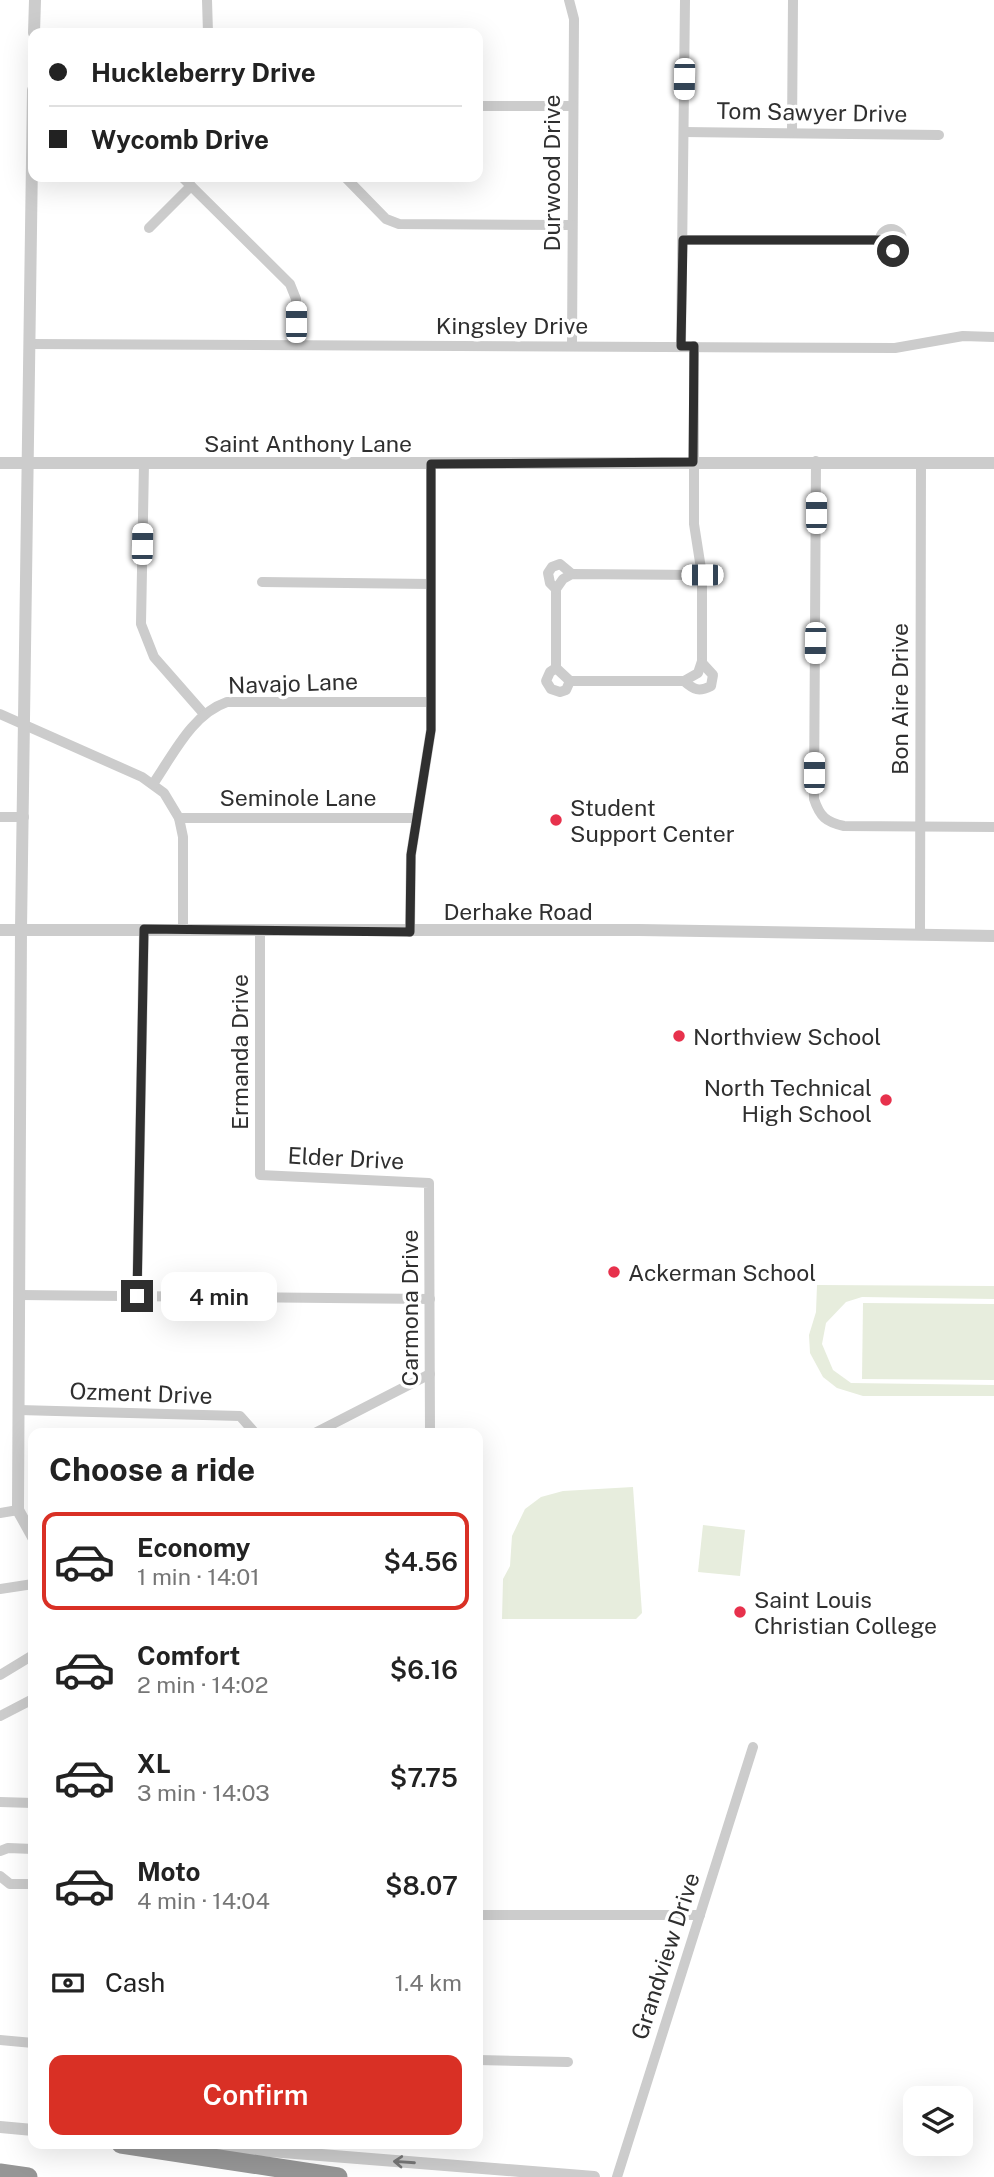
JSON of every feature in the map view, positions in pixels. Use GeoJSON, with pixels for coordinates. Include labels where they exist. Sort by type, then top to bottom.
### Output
{"type":"FeatureCollection","features":[{"type":"Feature","properties":{"kind":"highway"},"geometry":{"type":"LineString","coordinates":[[154,2149],[338,2177]]}},
{"type":"Feature","properties":{"kind":"highway"},"geometry":{"type":"LineString","coordinates":[[0,2173],[28,2177]]}},
{"type":"Feature","properties":{"kind":"street"},"geometry":{"type":"LineString","coordinates":[[34,28],[35,0]]}},
{"type":"Feature","properties":{"kind":"street"},"geometry":{"type":"LineString","coordinates":[[207,0],[208,28]]}},
{"type":"Feature","properties":{"kind":"street","name":"Durwood Drive"},"geometry":{"type":"LineString","coordinates":[[569,0],[574,19],[572,346]]}},
{"type":"Feature","properties":{"kind":"street"},"geometry":{"type":"LineString","coordinates":[[681,346],[685,0]]}},
{"type":"Feature","properties":{"kind":"street"},"geometry":{"type":"LineString","coordinates":[[792,132],[793,0]]}},
{"type":"Feature","properties":{"kind":"street"},"geometry":{"type":"LineString","coordinates":[[483,106],[573,106]]}},
{"type":"Feature","properties":{"kind":"street","name":"Tom Sawyer Drive"},"geometry":{"type":"LineString","coordinates":[[684,132],[939,135]]}},
{"type":"Feature","properties":{"kind":"street"},"geometry":{"type":"LineString","coordinates":[[28,1527],[18,1510],[32,182]]}},
{"type":"Feature","properties":{"kind":"street"},"geometry":{"type":"LineString","coordinates":[[187,182],[290,284],[296,299],[296,345]]}},
{"type":"Feature","properties":{"kind":"street"},"geometry":{"type":"LineString","coordinates":[[350,182],[386,219],[399,224],[572,225]]}},
{"type":"Feature","properties":{"kind":"street"},"geometry":{"type":"LineString","coordinates":[[149,228],[191,186]]}},
{"type":"Feature","properties":{"kind":"street"},"geometry":{"type":"LineString","coordinates":[[683,240],[880,240]]}},
{"type":"Feature","properties":{"kind":"street","name":"Kingsley Drive"},"geometry":{"type":"LineString","coordinates":[[29,344],[895,348],[963,336],[994,337]]}},
{"type":"Feature","properties":{"kind":"street"},"geometry":{"type":"LineString","coordinates":[[694,346],[694,524],[702,575],[700,668],[684,681],[570,681],[556,668],[556,589],[550,583],[548,573],[552,566],[560,564],[572,574],[702,575]]}},
{"type":"Feature","properties":{"kind":"street"},"geometry":{"type":"LineString","coordinates":[[817,461],[814,799],[819,814],[829,823],[994,827]]}},
{"type":"Feature","properties":{"kind":"street","name":"Bon Aire Drive"},"geometry":{"type":"LineString","coordinates":[[920,935],[921,462]]}},
{"type":"Feature","properties":{"kind":"street","name":"Saint Anthony Lane"},"geometry":{"type":"LineString","coordinates":[[0,463],[994,463]]}},
{"type":"Feature","properties":{"kind":"street"},"geometry":{"type":"LineString","coordinates":[[144,463],[141,624],[154,657],[204,714]]}},
{"type":"Feature","properties":{"kind":"street"},"geometry":{"type":"LineString","coordinates":[[410,932],[411,855],[431,730],[431,464]]}},
{"type":"Feature","properties":{"kind":"street"},"geometry":{"type":"LineString","coordinates":[[556,589],[572,574]]}},
{"type":"Feature","properties":{"kind":"street"},"geometry":{"type":"LineString","coordinates":[[262,582],[430,584]]}},
{"type":"Feature","properties":{"kind":"street"},"geometry":{"type":"LineString","coordinates":[[556,668],[550,672],[546,681],[551,689],[566,690],[570,681]]}},
{"type":"Feature","properties":{"kind":"street"},"geometry":{"type":"LineString","coordinates":[[684,681],[692,689],[702,690],[711,686],[713,674],[700,668]]}},
{"type":"Feature","properties":{"kind":"street","name":"Navajo Lane"},"geometry":{"type":"LineString","coordinates":[[153,784],[204,714],[216,706],[241,700],[430,702]]}},
{"type":"Feature","properties":{"kind":"street"},"geometry":{"type":"LineString","coordinates":[[0,714],[153,784],[164,793],[179,818],[183,837],[183,929]]}},
{"type":"Feature","properties":{"kind":"street"},"geometry":{"type":"LineString","coordinates":[[0,817],[24,817]]}},
{"type":"Feature","properties":{"kind":"street","name":"Seminole Lane"},"geometry":{"type":"LineString","coordinates":[[179,818],[416,818]]}},
{"type":"Feature","properties":{"kind":"street"},"geometry":{"type":"LineString","coordinates":[[137,1296],[144,929]]}},
{"type":"Feature","properties":{"kind":"street","name":"Ermanda Drive"},"geometry":{"type":"LineString","coordinates":[[260,929],[260,1175]]}},
{"type":"Feature","properties":{"kind":"street","name":"Derhake Road"},"geometry":{"type":"LineString","coordinates":[[0,930],[639,930],[994,936]]}},
{"type":"Feature","properties":{"kind":"street","name":"Elder Drive"},"geometry":{"type":"LineString","coordinates":[[260,1175],[429,1183]]}},
{"type":"Feature","properties":{"kind":"street","name":"Carmona Drive"},"geometry":{"type":"LineString","coordinates":[[429,1183],[429,1428]]}},
{"type":"Feature","properties":{"kind":"street"},"geometry":{"type":"LineString","coordinates":[[19,1295],[430,1299]]}},
{"type":"Feature","properties":{"kind":"street"},"geometry":{"type":"LineString","coordinates":[[326,1428],[430,1374]]}},
{"type":"Feature","properties":{"kind":"street","name":"Ozment Drive"},"geometry":{"type":"LineString","coordinates":[[19,1410],[240,1416],[251,1428]]}},
{"type":"Feature","properties":{"kind":"street"},"geometry":{"type":"LineString","coordinates":[[0,1513],[18,1510]]}},
{"type":"Feature","properties":{"kind":"street"},"geometry":{"type":"LineString","coordinates":[[0,1589],[28,1585]]}},
{"type":"Feature","properties":{"kind":"street"},"geometry":{"type":"LineString","coordinates":[[0,1675],[28,1658]]}},
{"type":"Feature","properties":{"kind":"street"},"geometry":{"type":"LineString","coordinates":[[0,1716],[28,1702]]}},
{"type":"Feature","properties":{"kind":"street","name":"Grandview Drive"},"geometry":{"type":"LineString","coordinates":[[617,2177],[753,1748]]}},
{"type":"Feature","properties":{"kind":"street"},"geometry":{"type":"LineString","coordinates":[[0,1802],[28,1803]]}},
{"type":"Feature","properties":{"kind":"street"},"geometry":{"type":"LineString","coordinates":[[0,1852],[8,1848],[28,1849]]}},
{"type":"Feature","properties":{"kind":"street"},"geometry":{"type":"LineString","coordinates":[[1,1878],[10,1884],[28,1884]]}},
{"type":"Feature","properties":{"kind":"street"},"geometry":{"type":"LineString","coordinates":[[483,1915],[700,1915]]}},
{"type":"Feature","properties":{"kind":"street"},"geometry":{"type":"LineString","coordinates":[[0,2040],[28,2043]]}},
{"type":"Feature","properties":{"kind":"street"},"geometry":{"type":"LineString","coordinates":[[483,2060],[568,2063]]}},
{"type":"Feature","properties":{"kind":"street"},"geometry":{"type":"LineString","coordinates":[[0,2127],[28,2130]]}},
{"type":"Feature","properties":{"kind":"street"},"geometry":{"type":"LineString","coordinates":[[244,2149],[594,2177]]}},
{"type":"Feature","properties":{"kind":"street"},"geometry":{"type":"LineString","coordinates":[[352,2149],[352,2158]]}},
{"type":"Feature","properties":{"kind":"green space"},"geometry":{"type":"Polygon","coordinates":[[[817,1285],[994,1286],[994,1299],[862,1297],[846,1302],[826,1323],[822,1344],[833,1370],[851,1383],[994,1385],[994,1396],[863,1396],[837,1388],[823,1377],[810,1353],[809,1335],[816,1312],[817,1285]]]}},
{"type":"Feature","properties":{"kind":"green space"},"geometry":{"type":"Polygon","coordinates":[[[863,1303],[994,1304],[994,1380],[862,1379],[863,1303]]]}},
{"type":"Feature","properties":{"kind":"green space"},"geometry":{"type":"Polygon","coordinates":[[[633,1487],[642,1613],[636,1619],[502,1619],[503,1579],[510,1566],[512,1536],[525,1509],[541,1497],[563,1491],[633,1487]]]}},
{"type":"Feature","properties":{"kind":"green space"},"geometry":{"type":"Polygon","coordinates":[[[703,1525],[745,1530],[740,1576],[698,1572],[703,1525]]]}},
{"type":"Feature","properties":{"kind":"place","name":"Student Support Center"},"geometry":{"type":"Point","coordinates":[556,820]}},
{"type":"Feature","properties":{"kind":"place","name":"Northview School"},"geometry":{"type":"Point","coordinates":[679,1036]}},
{"type":"Feature","properties":{"kind":"place","name":"North Technical High School"},"geometry":{"type":"Point","coordinates":[886,1100]}},
{"type":"Feature","properties":{"kind":"place","name":"Ackerman School"},"geometry":{"type":"Point","coordinates":[614,1272]}},
{"type":"Feature","properties":{"kind":"place","name":"Saint Louis Christian College"},"geometry":{"type":"Point","coordinates":[740,1612]}},
{"type":"Feature","properties":{"kind":"route"},"geometry":{"type":"LineString","coordinates":[[137,1296],[144,929],[410,932],[411,855],[431,730],[431,464],[693,462],[694,346],[681,346],[683,240],[880,240],[886,250],[893,251]]}}]}
